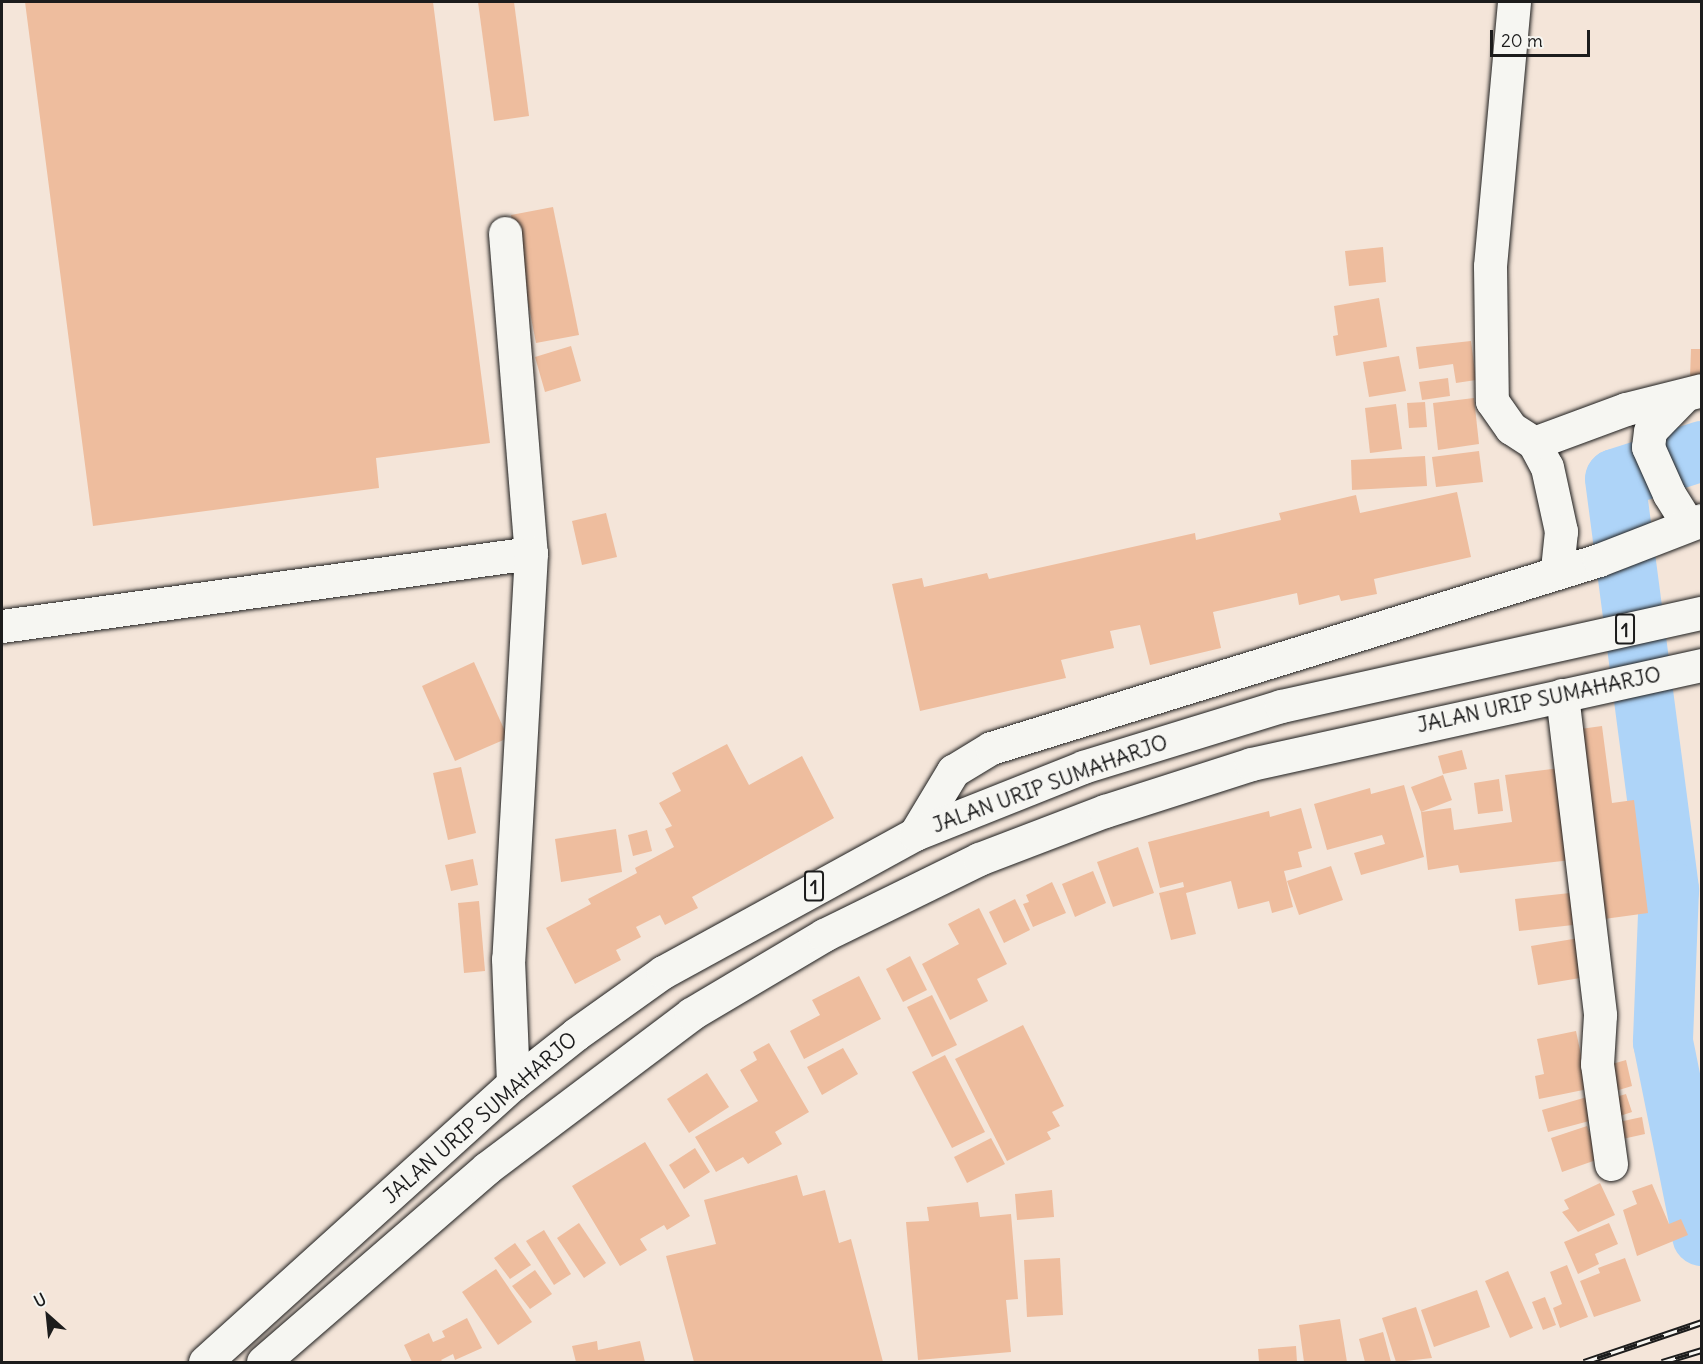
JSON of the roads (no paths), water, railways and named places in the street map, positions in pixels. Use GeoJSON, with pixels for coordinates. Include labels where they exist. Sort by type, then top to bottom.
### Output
{"type":"FeatureCollection","features":[{"type":"Feature","properties":{"kind":"main road"},"geometry":{"type":"LineString","coordinates":[[1514,2],[1488,324],[1492,401],[1511,428],[1534,443],[1546,467],[1558,503],[1561,531],[1557,570]]}},
{"type":"Feature","properties":{"kind":"main road"},"geometry":{"type":"LineString","coordinates":[[505,233],[531,553],[508,959],[513,1084]]}},
{"type":"Feature","properties":{"kind":"main road"},"geometry":{"type":"LineString","coordinates":[[1534,443],[1618,412],[1693,392]]}},
{"type":"Feature","properties":{"kind":"main road"},"geometry":{"type":"LineString","coordinates":[[915,834],[953,771],[991,748],[1557,570],[1599,560],[1689,525],[1669,494],[1648,447],[1650,431],[1693,392]]}},
{"type":"Feature","properties":{"kind":"main road"},"geometry":{"type":"LineString","coordinates":[[2,626],[531,553]]}},
{"type":"Feature","properties":{"kind":"main road","name":"JALAN URIP SUMAHARJO"},"geometry":{"type":"LineString","coordinates":[[205,1362],[513,1084],[663,972],[915,834],[1003,796],[1157,743],[1281,706],[1701,613]]}},
{"type":"Feature","properties":{"kind":"main road","name":"JALAN URIP SUMAHARJO"},"geometry":{"type":"LineString","coordinates":[[263,1362],[487,1168],[691,1014],[824,936],[979,859],[1105,811],[1251,764],[1701,665]]}},
{"type":"Feature","properties":{"kind":"main road"},"geometry":{"type":"LineString","coordinates":[[1568,694],[1600,1015],[1597,1064],[1611,1164]]}},
{"type":"Feature","properties":{"kind":"waterway"},"geometry":{"type":"LineString","coordinates":[[1702,451],[1615,479],[1669,890],[1663,1042],[1702,1236]]}},
{"type":"Feature","properties":{"kind":"railway"},"geometry":{"type":"LineString","coordinates":[[1584,1362],[1702,1322]]}},
{"type":"Feature","properties":{"kind":"railway"},"geometry":{"type":"LineString","coordinates":[[1662,1362],[1702,1350]]}}]}
